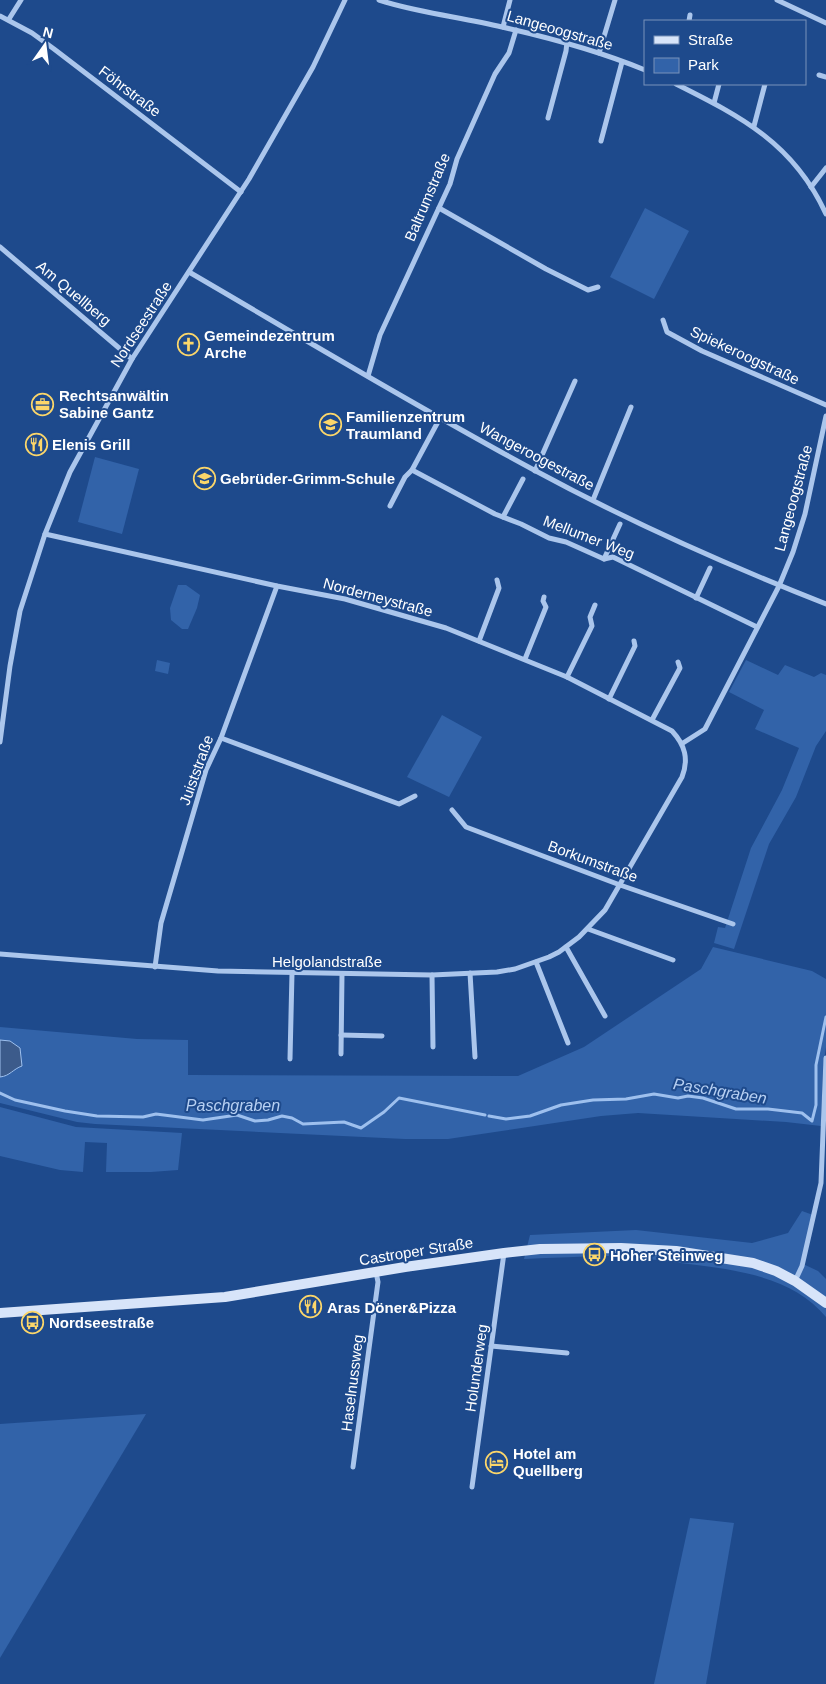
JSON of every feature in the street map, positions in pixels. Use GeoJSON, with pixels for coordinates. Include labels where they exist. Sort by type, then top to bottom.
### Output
{"type":"FeatureCollection","features":[{"type":"Feature","properties":{"kind":"main road","name":"Castroper Straße"},"geometry":{"type":"LineString","coordinates":[[0,1313],[225,1297],[504,1253],[540,1249],[621,1248],[676,1251],[753,1262],[795,1281],[826,1303]]}},
{"type":"Feature","properties":{"kind":"street"},"geometry":{"type":"LineString","coordinates":[[9,20],[21,0]]}},
{"type":"Feature","properties":{"kind":"street","name":"Nordseestraße"},"geometry":{"type":"LineString","coordinates":[[0,742],[10,666],[20,611],[45,534],[70,472],[132,359],[241,192],[313,67],[345,0]]}},
{"type":"Feature","properties":{"kind":"street","name":"Langeoogstraße"},"geometry":{"type":"LineString","coordinates":[[379,0],[428,13],[503,27],[567,42],[644,70]]}},
{"type":"Feature","properties":{"kind":"street"},"geometry":{"type":"LineString","coordinates":[[503,27],[510,0]]}},
{"type":"Feature","properties":{"kind":"street"},"geometry":{"type":"LineString","coordinates":[[598,53],[615,0]]}},
{"type":"Feature","properties":{"kind":"street"},"geometry":{"type":"LineString","coordinates":[[777,0],[826,23]]}},
{"type":"Feature","properties":{"kind":"street","name":"Föhrstraße"},"geometry":{"type":"LineString","coordinates":[[0,16],[54,49],[241,192]]}},
{"type":"Feature","properties":{"kind":"street","name":"Baltrumstraße"},"geometry":{"type":"LineString","coordinates":[[368,376],[380,335],[450,184],[457,159],[495,74],[509,53],[516,30]]}},
{"type":"Feature","properties":{"kind":"street"},"geometry":{"type":"LineString","coordinates":[[548,118],[567,42]]}},
{"type":"Feature","properties":{"kind":"street"},"geometry":{"type":"LineString","coordinates":[[601,141],[622,62]]}},
{"type":"Feature","properties":{"kind":"street"},"geometry":{"type":"LineString","coordinates":[[819,75],[826,76]]}},
{"type":"Feature","properties":{"kind":"street"},"geometry":{"type":"LineString","coordinates":[[678,85],[754,126],[790,157],[818,196],[826,214]]}},
{"type":"Feature","properties":{"kind":"street"},"geometry":{"type":"LineString","coordinates":[[714,103],[718,85]]}},
{"type":"Feature","properties":{"kind":"street"},"geometry":{"type":"LineString","coordinates":[[754,126],[765,85]]}},
{"type":"Feature","properties":{"kind":"street"},"geometry":{"type":"LineString","coordinates":[[811,187],[826,168]]}},
{"type":"Feature","properties":{"kind":"street"},"geometry":{"type":"LineString","coordinates":[[439,208],[546,269],[588,290],[598,287]]}},
{"type":"Feature","properties":{"kind":"street","name":"Am Quellberg"},"geometry":{"type":"LineString","coordinates":[[0,247],[132,359]]}},
{"type":"Feature","properties":{"kind":"street","name":"Wangeroogestraße"},"geometry":{"type":"LineString","coordinates":[[189,272],[535,471],[707,554],[779,586],[826,604]]}},
{"type":"Feature","properties":{"kind":"street","name":"Spiekeroogstraße"},"geometry":{"type":"LineString","coordinates":[[663,320],[667,332],[693,346],[826,405]]}},
{"type":"Feature","properties":{"kind":"street"},"geometry":{"type":"LineString","coordinates":[[535,471],[575,381]]}},
{"type":"Feature","properties":{"kind":"street"},"geometry":{"type":"LineString","coordinates":[[593,500],[631,407]]}},
{"type":"Feature","properties":{"kind":"street","name":"Langeoogstraße"},"geometry":{"type":"LineString","coordinates":[[779,586],[793,552],[804,514],[826,416]]}},
{"type":"Feature","properties":{"kind":"street"},"geometry":{"type":"LineString","coordinates":[[390,506],[404,477],[412,470],[440,418]]}},
{"type":"Feature","properties":{"kind":"street","name":"Mellumer Weg"},"geometry":{"type":"LineString","coordinates":[[412,470],[548,538],[566,542],[604,559],[613,557],[757,627]]}},
{"type":"Feature","properties":{"kind":"street"},"geometry":{"type":"LineString","coordinates":[[503,517],[523,479]]}},
{"type":"Feature","properties":{"kind":"street"},"geometry":{"type":"LineString","coordinates":[[604,559],[620,524]]}},
{"type":"Feature","properties":{"kind":"street","name":"Norderneystraße"},"geometry":{"type":"LineString","coordinates":[[45,534],[277,586],[346,599],[446,628],[567,677],[672,731],[682,743]]}},
{"type":"Feature","properties":{"kind":"street"},"geometry":{"type":"LineString","coordinates":[[696,598],[710,568]]}},
{"type":"Feature","properties":{"kind":"street"},"geometry":{"type":"LineString","coordinates":[[479,641],[499,588],[497,580]]}},
{"type":"Feature","properties":{"kind":"street","name":"Juiststraße"},"geometry":{"type":"LineString","coordinates":[[155,967],[161,923],[206,770],[221,738],[277,586]]}},
{"type":"Feature","properties":{"kind":"street"},"geometry":{"type":"LineString","coordinates":[[620,885],[682,777],[686,766],[682,743],[705,729],[779,586]]}},
{"type":"Feature","properties":{"kind":"street"},"geometry":{"type":"LineString","coordinates":[[525,659],[546,606],[543,601],[544,598]]}},
{"type":"Feature","properties":{"kind":"street"},"geometry":{"type":"LineString","coordinates":[[567,677],[592,626],[590,617],[595,605]]}},
{"type":"Feature","properties":{"kind":"street"},"geometry":{"type":"LineString","coordinates":[[609,699],[635,646],[634,641]]}},
{"type":"Feature","properties":{"kind":"street"},"geometry":{"type":"LineString","coordinates":[[652,720],[680,668],[678,662]]}},
{"type":"Feature","properties":{"kind":"street"},"geometry":{"type":"LineString","coordinates":[[221,738],[399,804],[415,796]]}},
{"type":"Feature","properties":{"kind":"street","name":"Borkumstraße"},"geometry":{"type":"LineString","coordinates":[[452,810],[466,827],[620,885],[733,924]]}},
{"type":"Feature","properties":{"kind":"street","name":"Helgolandstraße"},"geometry":{"type":"LineString","coordinates":[[0,954],[218,971],[432,975],[515,969],[549,957],[566,947],[588,929],[605,910],[620,885]]}},
{"type":"Feature","properties":{"kind":"street"},"geometry":{"type":"LineString","coordinates":[[588,929],[672,960]]}},
{"type":"Feature","properties":{"kind":"street"},"geometry":{"type":"LineString","coordinates":[[566,947],[605,1016]]}},
{"type":"Feature","properties":{"kind":"street"},"geometry":{"type":"LineString","coordinates":[[536,962],[568,1042]]}},
{"type":"Feature","properties":{"kind":"street"},"geometry":{"type":"LineString","coordinates":[[290,1059],[292,973]]}},
{"type":"Feature","properties":{"kind":"street"},"geometry":{"type":"LineString","coordinates":[[470,973],[475,1057]]}},
{"type":"Feature","properties":{"kind":"street"},"geometry":{"type":"LineString","coordinates":[[341,1054],[342,974]]}},
{"type":"Feature","properties":{"kind":"street"},"geometry":{"type":"LineString","coordinates":[[432,975],[433,1047]]}},
{"type":"Feature","properties":{"kind":"street"},"geometry":{"type":"LineString","coordinates":[[341,1035],[382,1036]]}},
{"type":"Feature","properties":{"kind":"street"},"geometry":{"type":"LineString","coordinates":[[795,1281],[802,1266],[823,1183],[826,1058]]}},
{"type":"Feature","properties":{"kind":"street","name":"Holunderweg"},"geometry":{"type":"LineString","coordinates":[[472,1487],[504,1253]]}},
{"type":"Feature","properties":{"kind":"street","name":"Haselnussweg"},"geometry":{"type":"LineString","coordinates":[[353,1467],[378,1282],[376,1272]]}},
{"type":"Feature","properties":{"kind":"street"},"geometry":{"type":"LineString","coordinates":[[491,1346],[567,1353]]}},
{"type":"Feature","properties":{"kind":"green space"},"geometry":{"type":"Polygon","coordinates":[[[645,208],[689,231],[654,299],[610,277],[645,208]]]}},
{"type":"Feature","properties":{"kind":"green space"},"geometry":{"type":"Polygon","coordinates":[[[95,457],[139,469],[122,534],[78,522],[95,457]]]}},
{"type":"Feature","properties":{"kind":"green space"},"geometry":{"type":"Polygon","coordinates":[[[178,585],[186,585],[200,595],[188,629],[182,629],[171,620],[170,608],[178,585]]]}},
{"type":"Feature","properties":{"kind":"green space"},"geometry":{"type":"Polygon","coordinates":[[[157,660],[170,663],[168,674],[155,671],[157,660]]]}},
{"type":"Feature","properties":{"kind":"green space"},"geometry":{"type":"Polygon","coordinates":[[[746,660],[778,675],[785,665],[814,677],[821,673],[826,675],[826,731],[816,746],[796,797],[769,844],[734,949],[714,943],[718,927],[725,928],[751,848],[782,790],[799,748],[755,729],[764,710],[729,692],[746,660]]]}},
{"type":"Feature","properties":{"kind":"green space"},"geometry":{"type":"Polygon","coordinates":[[[442,715],[482,737],[449,797],[407,777],[442,715]]]}},
{"type":"Feature","properties":{"kind":"green space"},"geometry":{"type":"Polygon","coordinates":[[[713,947],[812,971],[826,979],[826,1047],[823,1068],[821,1126],[786,1122],[638,1113],[601,1116],[448,1139],[405,1139],[95,1124],[77,1122],[0,1103],[0,1027],[137,1039],[188,1040],[188,1075],[518,1076],[584,1047],[701,969],[713,947]]]}},
{"type":"Feature","properties":{"kind":"green space"},"geometry":{"type":"Polygon","coordinates":[[[0,1107],[76,1127],[182,1133],[178,1170],[106,1172],[107,1143],[85,1142],[83,1172],[60,1170],[0,1156],[0,1107]]]}},
{"type":"Feature","properties":{"kind":"green space"},"geometry":{"type":"Polygon","coordinates":[[[802,1211],[813,1215],[801,1263],[818,1271],[826,1279],[826,1317],[812,1303],[778,1283],[759,1276],[719,1268],[620,1256],[524,1259],[530,1235],[636,1230],[752,1243],[788,1233],[802,1211]]]}},
{"type":"Feature","properties":{"kind":"green space"},"geometry":{"type":"Polygon","coordinates":[[[146,1414],[0,1658],[0,1424],[146,1414]]]}},
{"type":"Feature","properties":{"kind":"green space"},"geometry":{"type":"Polygon","coordinates":[[[690,1518],[734,1523],[706,1684],[654,1684],[690,1518]]]}},
{"type":"Feature","properties":{"kind":"shaded area"},"geometry":{"type":"Polygon","coordinates":[[[0,1040],[10,1041],[20,1048],[22,1066],[0,1077],[0,1040]]]}},
{"type":"Feature","properties":{"kind":"waterway","name":"Paschgraben"},"geometry":{"type":"LineString","coordinates":[[489,1116],[506,1119],[530,1116],[561,1105],[593,1100],[626,1099],[654,1094],[678,1098],[688,1096],[703,1098],[736,1109],[768,1109],[802,1113],[812,1121],[816,1105],[816,1065],[826,1017]]}},
{"type":"Feature","properties":{"kind":"waterway","name":"Paschgraben"},"geometry":{"type":"LineString","coordinates":[[0,1093],[15,1100],[97,1116],[143,1117],[156,1114],[203,1120],[237,1115],[255,1121],[282,1116],[292,1118],[303,1124],[344,1122],[361,1128],[384,1112],[399,1098],[485,1115]]}},
{"type":"Feature","properties":{"kind":"place","name":"Gemeindezentrum Arche"},"geometry":{"type":"Point","coordinates":[188,344]}},
{"type":"Feature","properties":{"kind":"place","name":"Rechtsanwältin Sabine Gantz"},"geometry":{"type":"Point","coordinates":[43,404]}},
{"type":"Feature","properties":{"kind":"place","name":"Familienzentrum Traumland"},"geometry":{"type":"Point","coordinates":[330,425]}},
{"type":"Feature","properties":{"kind":"place","name":"Elenis Grill"},"geometry":{"type":"Point","coordinates":[36,444]}},
{"type":"Feature","properties":{"kind":"place","name":"Gebrüder-Grimm-Schule"},"geometry":{"type":"Point","coordinates":[204,478]}},
{"type":"Feature","properties":{"kind":"place","name":"Hoher Steinweg"},"geometry":{"type":"Point","coordinates":[594,1255]}},
{"type":"Feature","properties":{"kind":"place","name":"Aras Döner&Pizza"},"geometry":{"type":"Point","coordinates":[311,1307]}},
{"type":"Feature","properties":{"kind":"place","name":"Nordseestraße"},"geometry":{"type":"Point","coordinates":[33,1322]}},
{"type":"Feature","properties":{"kind":"place","name":"Hotel am Quellberg"},"geometry":{"type":"Point","coordinates":[497,1462]}}]}
